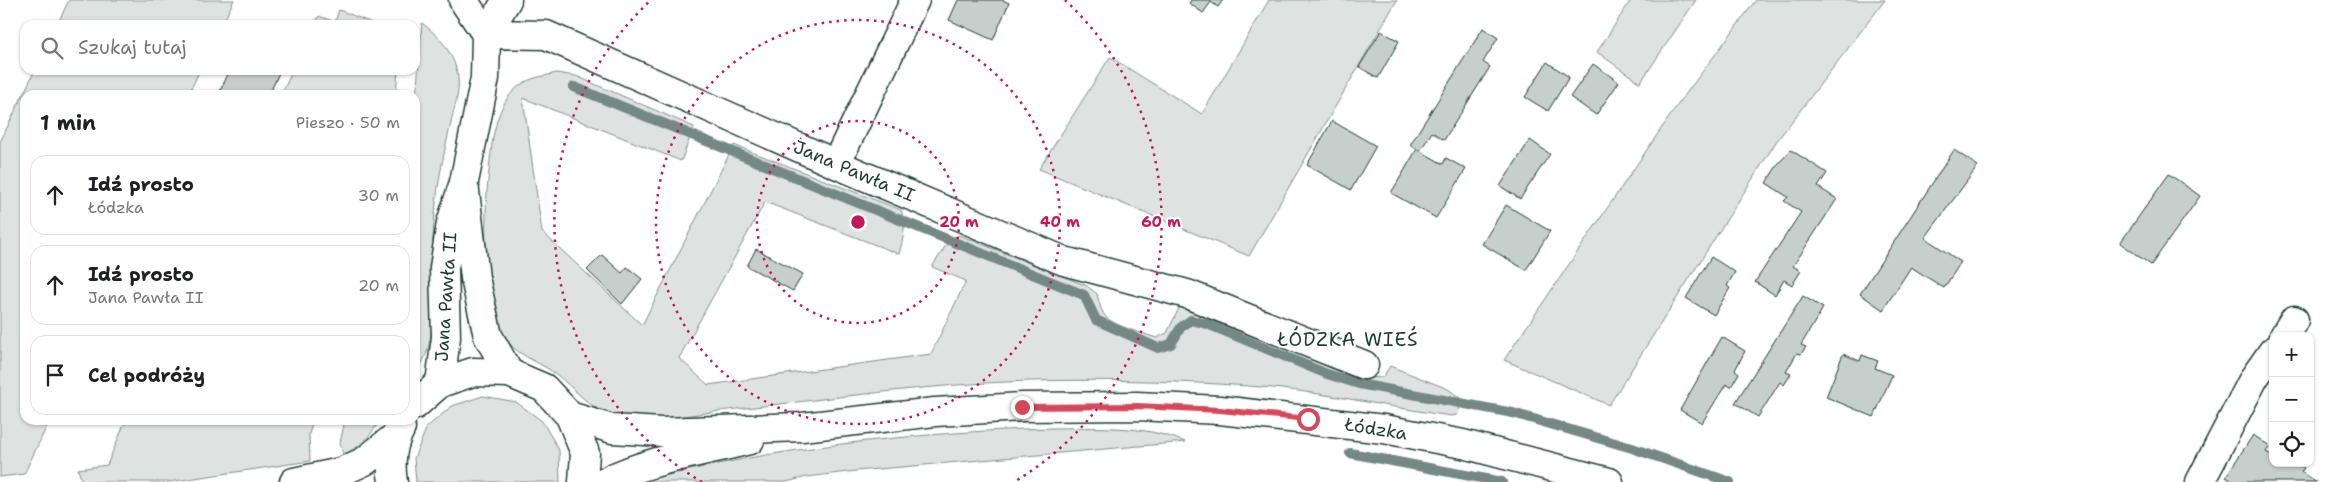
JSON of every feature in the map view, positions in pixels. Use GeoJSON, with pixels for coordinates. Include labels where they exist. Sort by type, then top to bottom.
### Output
{"type":"FeatureCollection","features":[{"type":"Feature","properties":{"kind":"main road"},"geometry":{"type":"LineString","coordinates":[[463,0],[486,34],[507,0]]}},
{"type":"Feature","properties":{"kind":"main road"},"geometry":{"type":"LineString","coordinates":[[836,164],[915,0]]}},
{"type":"Feature","properties":{"kind":"main road","name":"Jana Pawła II"},"geometry":{"type":"LineString","coordinates":[[440,384],[446,337],[444,268],[451,223],[464,182],[484,78],[486,34],[546,34],[836,164],[1064,260],[1187,294],[1364,365]]}},
{"type":"Feature","properties":{"kind":"main road","name":"Jana Pawła II"},"geometry":{"type":"LineString","coordinates":[[464,182],[475,278],[488,336],[509,373]]}},
{"type":"Feature","properties":{"kind":"main road"},"geometry":{"type":"LineString","coordinates":[[2200,482],[2254,378],[2269,357]]}},
{"type":"Feature","properties":{"kind":"main road"},"geometry":{"type":"LineString","coordinates":[[420,401],[440,384],[474,372],[509,373],[544,388],[570,416],[585,453],[583,482]]}},
{"type":"Feature","properties":{"kind":"main road","name":"Łódzka"},"geometry":{"type":"LineString","coordinates":[[802,427],[945,412],[1022,407],[1137,406],[1220,410],[1384,429],[1463,444],[1609,482]]}},
{"type":"Feature","properties":{"kind":"main road"},"geometry":{"type":"LineString","coordinates":[[570,416],[612,429],[661,432],[802,427]]}},
{"type":"Feature","properties":{"kind":"main road"},"geometry":{"type":"LineString","coordinates":[[604,482],[664,461],[802,427]]}},
{"type":"Feature","properties":{"kind":"main road"},"geometry":{"type":"LineString","coordinates":[[294,482],[341,472],[365,461],[401,428]]}},
{"type":"Feature","properties":{"kind":"main road"},"geometry":{"type":"LineString","coordinates":[[393,482],[391,468],[401,428]]}},
{"type":"Feature","properties":{"kind":"shaded area"},"geometry":{"type":"Polygon","coordinates":[[[69,0],[234,0],[224,20],[59,20],[69,0]]]}},
{"type":"Feature","properties":{"kind":"shaded area"},"geometry":{"type":"Polygon","coordinates":[[[1269,0],[1397,0],[1249,256],[1039,169],[1110,57],[1202,114],[1269,0]]]}},
{"type":"Feature","properties":{"kind":"shaded area"},"geometry":{"type":"Polygon","coordinates":[[[1631,0],[1696,0],[1640,83],[1597,52],[1631,0]]]}},
{"type":"Feature","properties":{"kind":"shaded area"},"geometry":{"type":"Polygon","coordinates":[[[1756,0],[1885,0],[1776,142],[1609,405],[1504,360],[1676,107],[1756,0]]]}},
{"type":"Feature","properties":{"kind":"shaded area"},"geometry":{"type":"Polygon","coordinates":[[[339,10],[364,20],[336,20],[339,10]]]}},
{"type":"Feature","properties":{"kind":"shaded area"},"geometry":{"type":"Polygon","coordinates":[[[319,16],[330,20],[317,20],[319,16]]]}},
{"type":"Feature","properties":{"kind":"shaded area"},"geometry":{"type":"Polygon","coordinates":[[[422,23],[441,40],[454,61],[458,78],[458,89],[442,162],[436,201],[432,254],[431,329],[427,350],[420,366],[420,90],[417,90],[418,75],[420,75],[422,23]]]}},
{"type":"Feature","properties":{"kind":"shaded area"},"geometry":{"type":"Polygon","coordinates":[[[556,73],[576,76],[694,127],[681,161],[523,98],[542,232],[642,325],[734,145],[901,210],[904,227],[899,254],[765,202],[679,358],[708,385],[931,354],[966,281],[932,267],[950,239],[959,235],[1087,286],[1097,294],[1102,311],[1108,319],[1138,332],[1157,338],[1167,333],[1180,306],[1331,367],[1368,378],[1383,377],[1390,366],[1448,389],[1463,400],[1457,415],[1451,416],[1273,388],[1151,381],[1029,381],[916,389],[670,418],[639,419],[613,416],[597,409],[557,375],[520,353],[509,343],[500,329],[489,289],[486,241],[487,197],[493,140],[500,113],[514,90],[525,82],[556,73]]]}},
{"type":"Feature","properties":{"kind":"shaded area"},"geometry":{"type":"Polygon","coordinates":[[[33,75],[198,75],[190,90],[25,90],[33,75]]]}},
{"type":"Feature","properties":{"kind":"shaded area"},"geometry":{"type":"Polygon","coordinates":[[[291,75],[398,75],[396,90],[283,90],[291,75]]]}},
{"type":"Feature","properties":{"kind":"shaded area"},"geometry":{"type":"Polygon","coordinates":[[[20,101],[20,425],[48,425],[24,474],[0,477],[0,142],[20,101]]]}},
{"type":"Feature","properties":{"kind":"shaded area"},"geometry":{"type":"Polygon","coordinates":[[[483,396],[516,402],[542,421],[559,450],[560,482],[416,482],[414,458],[427,427],[452,406],[483,396]]]}},
{"type":"Feature","properties":{"kind":"shaded area"},"geometry":{"type":"Polygon","coordinates":[[[124,425],[312,425],[309,434],[310,461],[168,482],[82,482],[78,469],[107,465],[124,425]]]}},
{"type":"Feature","properties":{"kind":"shaded area"},"geometry":{"type":"Polygon","coordinates":[[[344,425],[377,425],[364,441],[349,452],[343,454],[340,443],[344,425]]]}},
{"type":"Feature","properties":{"kind":"shaded area"},"geometry":{"type":"Polygon","coordinates":[[[1119,428],[1152,432],[1185,442],[856,471],[807,477],[786,482],[640,482],[741,460],[844,444],[998,430],[1119,428]]]}},
{"type":"Feature","properties":{"kind":"building"},"geometry":{"type":"Polygon","coordinates":[[[958,0],[1003,0],[1009,3],[993,40],[949,20],[958,0]]]}},
{"type":"Feature","properties":{"kind":"building"},"geometry":{"type":"Polygon","coordinates":[[[1191,0],[1223,0],[1218,7],[1211,2],[1203,13],[1189,3],[1191,0]]]}},
{"type":"Feature","properties":{"kind":"building"},"geometry":{"type":"Polygon","coordinates":[[[1483,28],[1498,38],[1483,62],[1490,67],[1444,140],[1432,132],[1420,151],[1410,145],[1483,28]]]}},
{"type":"Feature","properties":{"kind":"building"},"geometry":{"type":"Polygon","coordinates":[[[1381,31],[1399,41],[1378,78],[1359,67],[1381,31]]]}},
{"type":"Feature","properties":{"kind":"building"},"geometry":{"type":"Polygon","coordinates":[[[1547,62],[1569,77],[1548,111],[1525,97],[1547,62]]]}},
{"type":"Feature","properties":{"kind":"building"},"geometry":{"type":"Polygon","coordinates":[[[1593,64],[1619,82],[1596,115],[1570,97],[1593,64]]]}},
{"type":"Feature","properties":{"kind":"building"},"geometry":{"type":"Polygon","coordinates":[[[228,75],[278,75],[271,90],[220,90],[228,75]]]}},
{"type":"Feature","properties":{"kind":"building"},"geometry":{"type":"Polygon","coordinates":[[[1332,121],[1376,146],[1351,190],[1307,165],[1332,121]]]}},
{"type":"Feature","properties":{"kind":"building"},"geometry":{"type":"Polygon","coordinates":[[[1530,140],[1550,154],[1520,199],[1500,186],[1530,140]]]}},
{"type":"Feature","properties":{"kind":"building"},"geometry":{"type":"Polygon","coordinates":[[[1417,149],[1443,164],[1446,158],[1466,169],[1436,218],[1391,193],[1417,149]]]}},
{"type":"Feature","properties":{"kind":"building"},"geometry":{"type":"Polygon","coordinates":[[[1791,150],[1827,173],[1818,187],[1837,199],[1793,266],[1801,271],[1792,285],[1784,280],[1775,295],[1755,282],[1801,212],[1784,201],[1788,197],[1766,183],[1778,164],[1791,150]]]}},
{"type":"Feature","properties":{"kind":"building"},"geometry":{"type":"Polygon","coordinates":[[[1954,150],[1978,166],[1925,238],[1961,262],[1944,288],[1911,267],[1883,310],[1860,294],[1954,150]]]}},
{"type":"Feature","properties":{"kind":"building"},"geometry":{"type":"Polygon","coordinates":[[[2169,174],[2200,196],[2151,265],[2120,243],[2169,174]]]}},
{"type":"Feature","properties":{"kind":"building"},"geometry":{"type":"Polygon","coordinates":[[[1506,205],[1550,231],[1526,270],[1482,244],[1506,205]]]}},
{"type":"Feature","properties":{"kind":"building"},"geometry":{"type":"Polygon","coordinates":[[[756,249],[803,274],[793,291],[747,266],[756,249]]]}},
{"type":"Feature","properties":{"kind":"building"},"geometry":{"type":"Polygon","coordinates":[[[602,255],[622,273],[627,267],[642,279],[622,304],[587,270],[602,255]]]}},
{"type":"Feature","properties":{"kind":"building"},"geometry":{"type":"Polygon","coordinates":[[[1711,257],[1735,272],[1727,286],[1730,288],[1714,315],[1686,298],[1711,257]]]}},
{"type":"Feature","properties":{"kind":"building"},"geometry":{"type":"Polygon","coordinates":[[[1803,296],[1823,308],[1801,345],[1806,347],[1801,354],[1797,353],[1786,372],[1791,374],[1784,385],[1780,382],[1758,417],[1735,403],[1803,296]]]}},
{"type":"Feature","properties":{"kind":"building"},"geometry":{"type":"Polygon","coordinates":[[[1722,337],[1745,351],[1735,370],[1739,373],[1731,387],[1726,384],[1702,423],[1680,410],[1722,337]]]}},
{"type":"Feature","properties":{"kind":"building"},"geometry":{"type":"Polygon","coordinates":[[[1843,354],[1860,361],[1862,355],[1878,361],[1875,368],[1892,375],[1874,417],[1826,397],[1843,354]]]}},
{"type":"Feature","properties":{"kind":"building"},"geometry":{"type":"Polygon","coordinates":[[[2253,435],[2269,445],[2266,452],[2269,454],[2269,467],[2303,467],[2304,468],[2301,472],[2316,482],[2235,482],[2226,476],[2253,435]]]}},
{"type":"Feature","properties":{"kind":"waterway"},"geometry":{"type":"LineString","coordinates":[[574,87],[1084,295],[1096,320],[1158,348],[1171,344],[1181,327],[1191,320],[1207,324],[1327,374],[1359,384],[1513,413],[1632,448],[1730,482]]}},
{"type":"Feature","properties":{"kind":"waterway"},"geometry":{"type":"LineString","coordinates":[[1350,453],[1502,482]]}},
{"type":"Feature","properties":{"kind":"district","name":"ŁÓDZKA WIEŚ"},"geometry":{"type":"Point","coordinates":[1348,339]}},
{"type":"Feature","properties":{"kind":"route"},"geometry":{"type":"LineString","coordinates":[[1022,407],[1137,406],[1220,410],[1308,419]]}}]}
